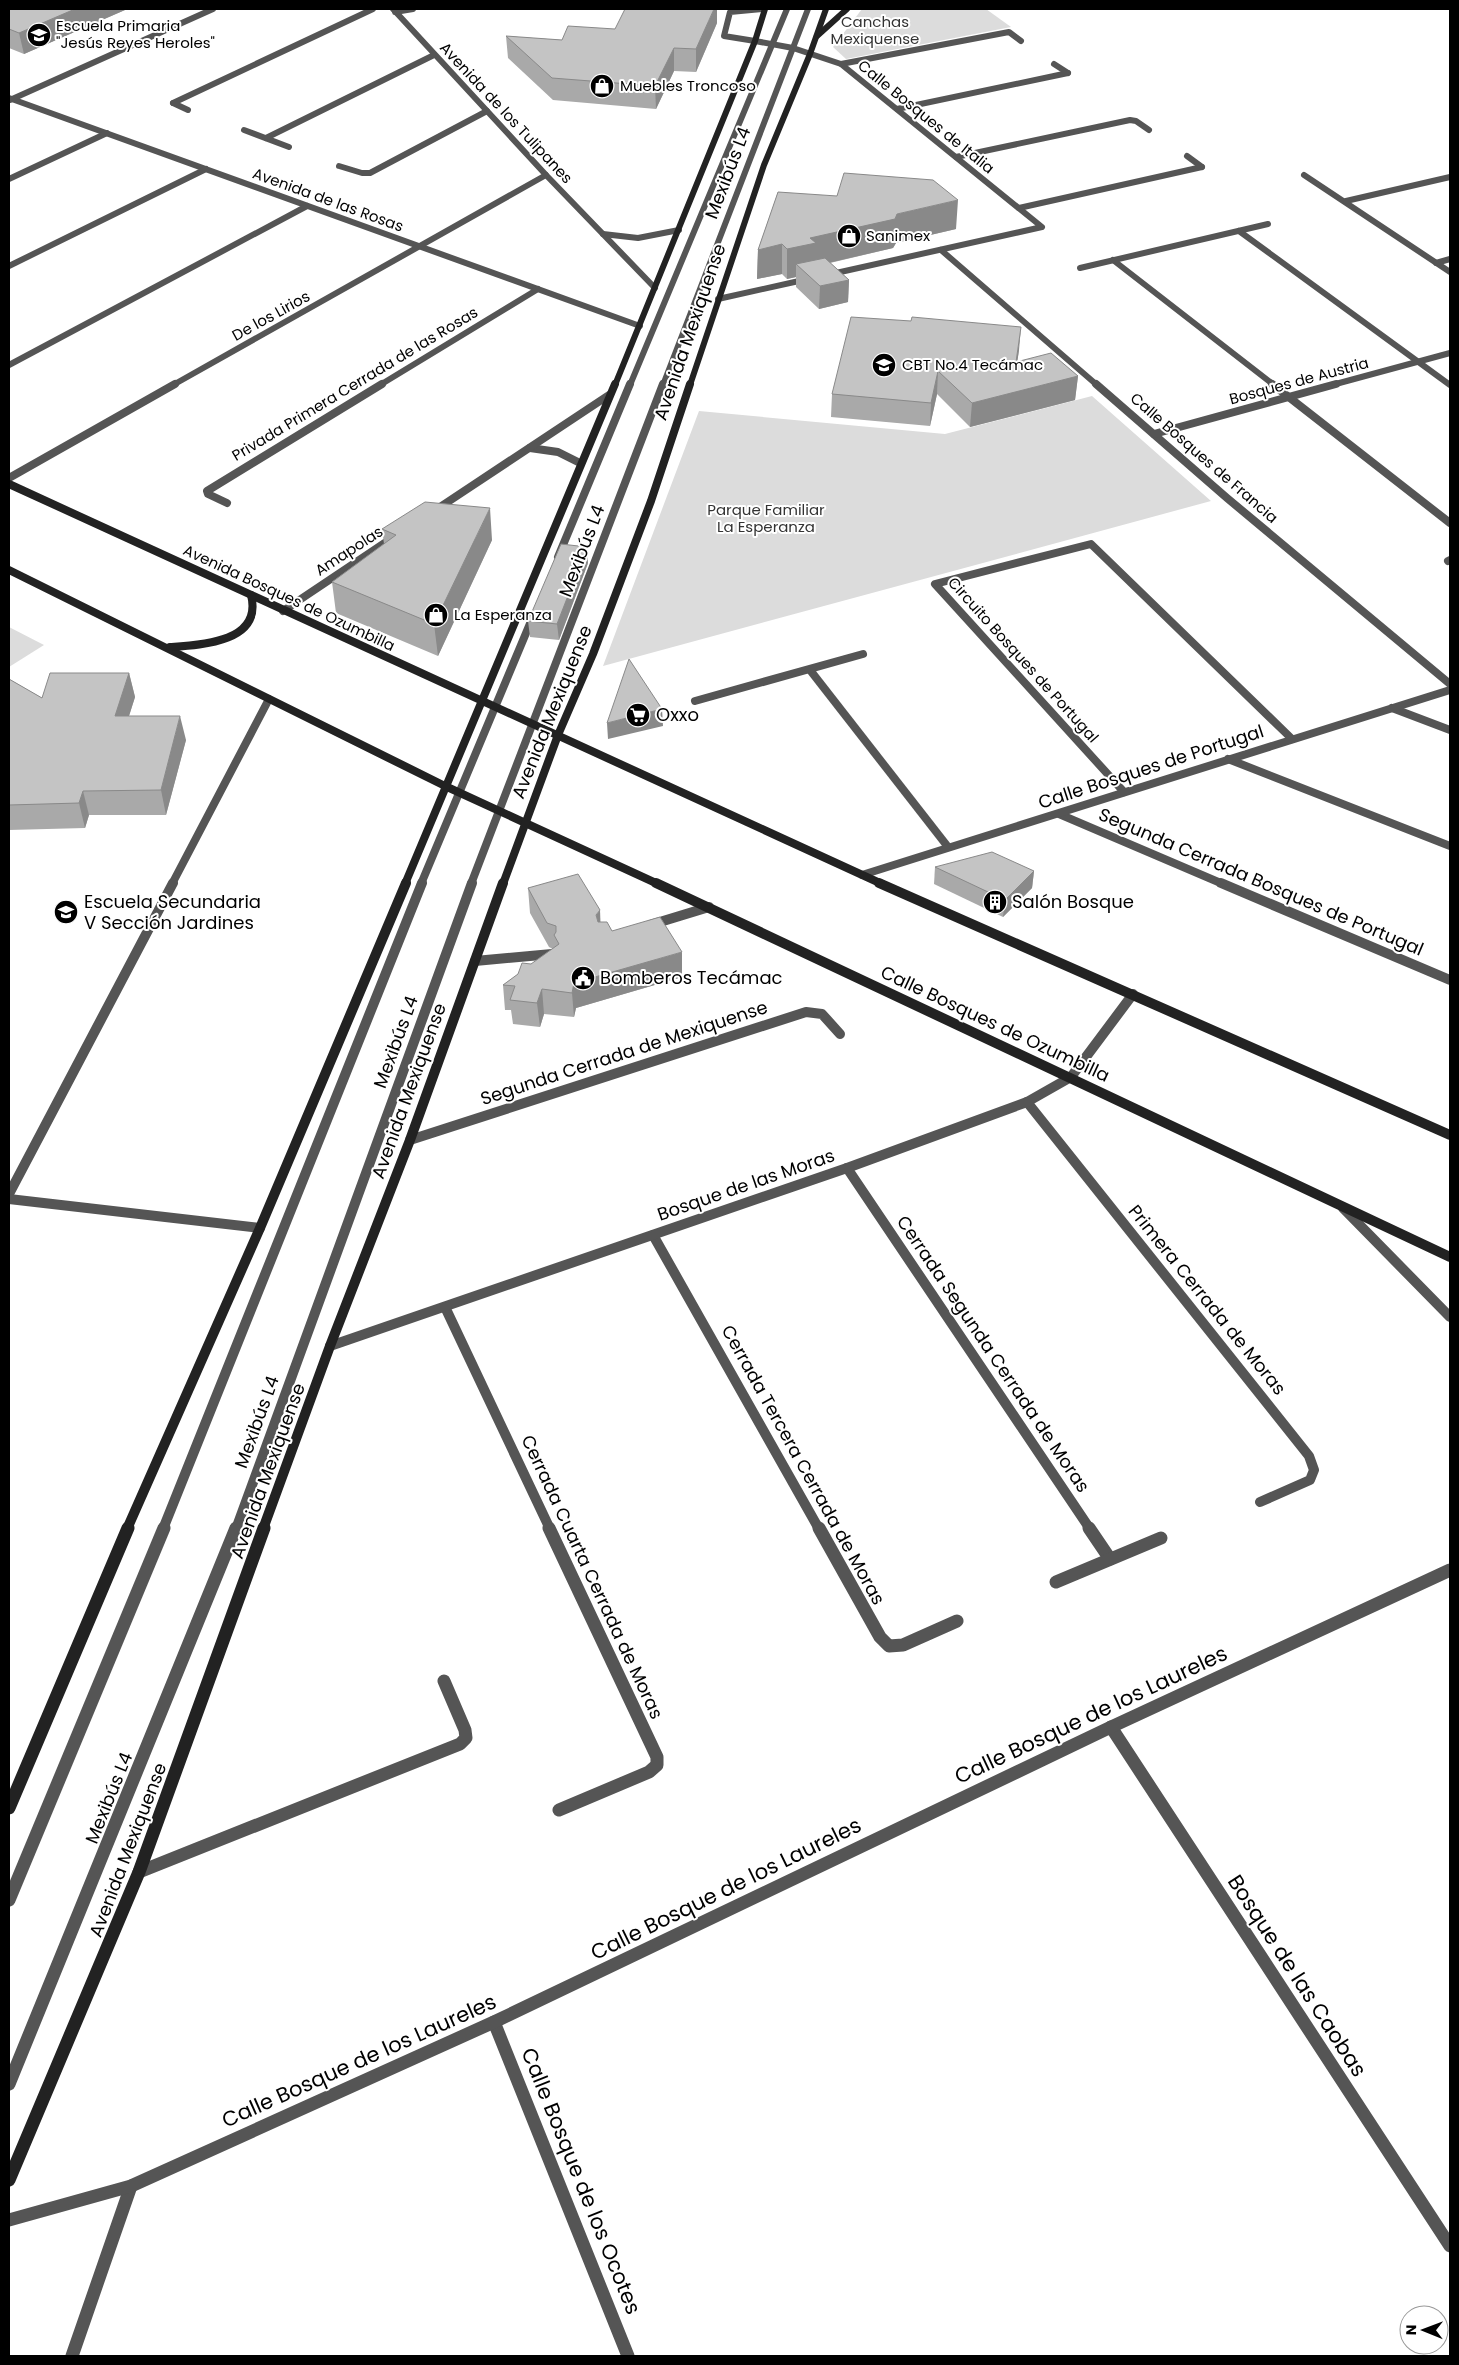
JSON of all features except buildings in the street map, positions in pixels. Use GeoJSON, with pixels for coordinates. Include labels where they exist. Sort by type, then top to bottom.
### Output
{"type":"FeatureCollection","features":[{"type":"Feature","properties":{"kind":"main road"},"geometry":{"type":"LineString","coordinates":[[9,1808],[260,1228],[580,463],[640,326],[755,41],[764,9]]}},
{"type":"Feature","properties":{"kind":"main road","name":"Avenida Mexiquense"},"geometry":{"type":"LineString","coordinates":[[9,2180],[139,1872],[330,1346],[410,1140],[525,822],[558,734],[593,654],[651,501],[764,165],[810,54],[826,9]]}},
{"type":"Feature","properties":{"kind":"main road"},"geometry":{"type":"LineString","coordinates":[[817,36],[846,9]]}},
{"type":"Feature","properties":{"kind":"main road","name":"Avenida Bosques de Ozumbilla"},"geometry":{"type":"LineString","coordinates":[[9,484],[495,708],[558,734]]}},
{"type":"Feature","properties":{"kind":"main road"},"geometry":{"type":"LineString","coordinates":[[9,570],[169,647],[445,786],[525,822]]}},
{"type":"Feature","properties":{"kind":"main road"},"geometry":{"type":"LineString","coordinates":[[169,647],[208,644],[234,634],[248,622],[254,609],[251,595]]}},
{"type":"Feature","properties":{"kind":"main road"},"geometry":{"type":"LineString","coordinates":[[558,734],[862,874],[1450,1135]]}},
{"type":"Feature","properties":{"kind":"main road","name":"Calle Bosques de Ozumbilla"},"geometry":{"type":"LineString","coordinates":[[525,822],[1071,1077],[1342,1208],[1450,1257]]}},
{"type":"Feature","properties":{"kind":"street"},"geometry":{"type":"LineString","coordinates":[[10,99],[213,9]]}},
{"type":"Feature","properties":{"kind":"street"},"geometry":{"type":"LineString","coordinates":[[188,110],[173,103],[373,9]]}},
{"type":"Feature","properties":{"kind":"street"},"geometry":{"type":"LineString","coordinates":[[394,10],[413,9]]}},
{"type":"Feature","properties":{"kind":"street","name":"Calle Bosques de Italia"},"geometry":{"type":"LineString","coordinates":[[764,9],[730,12],[724,36],[793,48],[841,64],[1042,226],[941,250]]}},
{"type":"Feature","properties":{"kind":"street","name":"Mexibús L4"},"geometry":{"type":"LineString","coordinates":[[553,569],[787,9]]}},
{"type":"Feature","properties":{"kind":"street","name":"Mexibús L4"},"geometry":{"type":"LineString","coordinates":[[9,2084],[223,1564],[498,811],[808,9]]}},
{"type":"Feature","properties":{"kind":"street","name":"Avenida de los Tulipanes"},"geometry":{"type":"LineString","coordinates":[[394,10],[546,175],[655,288]]}},
{"type":"Feature","properties":{"kind":"street"},"geometry":{"type":"LineString","coordinates":[[841,64],[1009,32],[1021,41]]}},
{"type":"Feature","properties":{"kind":"street"},"geometry":{"type":"LineString","coordinates":[[266,138],[434,55]]}},
{"type":"Feature","properties":{"kind":"street"},"geometry":{"type":"LineString","coordinates":[[897,110],[1067,74],[1066,71],[1054,64]]}},
{"type":"Feature","properties":{"kind":"street","name":"Avenida de las Rosas"},"geometry":{"type":"LineString","coordinates":[[10,99],[640,326]]}},
{"type":"Feature","properties":{"kind":"street"},"geometry":{"type":"LineString","coordinates":[[339,166],[362,173],[370,173],[487,111]]}},
{"type":"Feature","properties":{"kind":"street"},"geometry":{"type":"LineString","coordinates":[[956,156],[1130,120],[1136,121],[1149,130]]}},
{"type":"Feature","properties":{"kind":"street"},"geometry":{"type":"LineString","coordinates":[[244,130],[289,147]]}},
{"type":"Feature","properties":{"kind":"street"},"geometry":{"type":"LineString","coordinates":[[9,179],[108,133]]}},
{"type":"Feature","properties":{"kind":"street"},"geometry":{"type":"LineString","coordinates":[[1020,208],[1202,167],[1187,156]]}},
{"type":"Feature","properties":{"kind":"street"},"geometry":{"type":"LineString","coordinates":[[9,266],[206,169]]}},
{"type":"Feature","properties":{"kind":"street","name":"De los Lirios"},"geometry":{"type":"LineString","coordinates":[[9,478],[546,175]]}},
{"type":"Feature","properties":{"kind":"street"},"geometry":{"type":"LineString","coordinates":[[1304,175],[1346,201],[1450,272]]}},
{"type":"Feature","properties":{"kind":"street"},"geometry":{"type":"LineString","coordinates":[[1346,201],[1450,177]]}},
{"type":"Feature","properties":{"kind":"street"},"geometry":{"type":"LineString","coordinates":[[9,365],[307,206]]}},
{"type":"Feature","properties":{"kind":"street"},"geometry":{"type":"LineString","coordinates":[[1080,268],[1268,224]]}},
{"type":"Feature","properties":{"kind":"street"},"geometry":{"type":"LineString","coordinates":[[603,234],[638,238],[679,230]]}},
{"type":"Feature","properties":{"kind":"street"},"geometry":{"type":"LineString","coordinates":[[1239,231],[1450,385]]}},
{"type":"Feature","properties":{"kind":"street"},"geometry":{"type":"LineString","coordinates":[[718,299],[941,250]]}},
{"type":"Feature","properties":{"kind":"street","name":"Calle Bosques de Francia"},"geometry":{"type":"LineString","coordinates":[[941,250],[1234,504],[1450,684]]}},
{"type":"Feature","properties":{"kind":"street"},"geometry":{"type":"LineString","coordinates":[[1436,262],[1450,259]]}},
{"type":"Feature","properties":{"kind":"street"},"geometry":{"type":"LineString","coordinates":[[1113,260],[1288,399],[1450,523]]}},
{"type":"Feature","properties":{"kind":"street","name":"Privada Primera Cerrada de las Rosas"},"geometry":{"type":"LineString","coordinates":[[227,503],[208,494],[207,491],[538,289]]}},
{"type":"Feature","properties":{"kind":"street","name":"Bosques de Austria"},"geometry":{"type":"LineString","coordinates":[[1154,434],[1288,399],[1450,353]]}},
{"type":"Feature","properties":{"kind":"street"},"geometry":{"type":"LineString","coordinates":[[423,518],[609,395]]}},
{"type":"Feature","properties":{"kind":"street"},"geometry":{"type":"LineString","coordinates":[[530,448],[558,452],[580,463]]}},
{"type":"Feature","properties":{"kind":"street","name":"Amapolas"},"geometry":{"type":"LineString","coordinates":[[283,611],[398,535]]}},
{"type":"Feature","properties":{"kind":"street","name":"Circuito Bosques de Portugal"},"geometry":{"type":"LineString","coordinates":[[1124,792],[935,584],[1091,544],[1292,739]]}},
{"type":"Feature","properties":{"kind":"street","name":"Mexibús L4"},"geometry":{"type":"LineString","coordinates":[[9,1900],[152,1557],[458,792],[538,606]]}},
{"type":"Feature","properties":{"kind":"street"},"geometry":{"type":"LineString","coordinates":[[695,701],[863,654]]}},
{"type":"Feature","properties":{"kind":"street"},"geometry":{"type":"LineString","coordinates":[[810,670],[948,847]]}},
{"type":"Feature","properties":{"kind":"street","name":"Calle Bosques de Portugal"},"geometry":{"type":"LineString","coordinates":[[862,874],[1059,814],[1450,690]]}},
{"type":"Feature","properties":{"kind":"street"},"geometry":{"type":"LineString","coordinates":[[9,1194],[269,699]]}},
{"type":"Feature","properties":{"kind":"street"},"geometry":{"type":"LineString","coordinates":[[1392,708],[1450,730]]}},
{"type":"Feature","properties":{"kind":"street"},"geometry":{"type":"LineString","coordinates":[[1228,759],[1450,846]]}},
{"type":"Feature","properties":{"kind":"street","name":"Segunda Cerrada Bosques de Portugal"},"geometry":{"type":"LineString","coordinates":[[1059,814],[1450,980]]}},
{"type":"Feature","properties":{"kind":"street"},"geometry":{"type":"LineString","coordinates":[[641,928],[709,907]]}},
{"type":"Feature","properties":{"kind":"street"},"geometry":{"type":"LineString","coordinates":[[474,961],[552,954]]}},
{"type":"Feature","properties":{"kind":"street","name":"Bosque de las Moras"},"geometry":{"type":"LineString","coordinates":[[330,1346],[848,1168],[1027,1102],[1071,1077],[1133,994]]}},
{"type":"Feature","properties":{"kind":"street","name":"Segunda Cerrada de Mexiquense"},"geometry":{"type":"LineString","coordinates":[[410,1140],[806,1012],[816,1011],[826,1014],[840,1034]]}},
{"type":"Feature","properties":{"kind":"street","name":"Primera Cerrada de Moras"},"geometry":{"type":"LineString","coordinates":[[1027,1102],[1309,1456],[1314,1470],[1310,1480],[1260,1502]]}},
{"type":"Feature","properties":{"kind":"street","name":"Cerrada Segunda Cerrada de Moras"},"geometry":{"type":"LineString","coordinates":[[848,1168],[1110,1559]]}},
{"type":"Feature","properties":{"kind":"street"},"geometry":{"type":"LineString","coordinates":[[9,1199],[260,1228]]}},
{"type":"Feature","properties":{"kind":"street"},"geometry":{"type":"LineString","coordinates":[[1342,1208],[1450,1317]]}},
{"type":"Feature","properties":{"kind":"street","name":"Cerrada Tercera Cerrada de Moras"},"geometry":{"type":"LineString","coordinates":[[653,1235],[880,1637],[890,1646],[903,1645],[957,1621]]}},
{"type":"Feature","properties":{"kind":"street","name":"Cerrada Cuarta Cerrada de Moras"},"geometry":{"type":"LineString","coordinates":[[445,1307],[658,1757],[657,1765],[649,1772],[559,1810]]}},
{"type":"Feature","properties":{"kind":"street"},"geometry":{"type":"LineString","coordinates":[[1056,1582],[1161,1538]]}},
{"type":"Feature","properties":{"kind":"street","name":"Calle Bosque de los Laureles"},"geometry":{"type":"LineString","coordinates":[[9,2220],[131,2186],[494,2022],[1111,1727],[1450,1570]]}},
{"type":"Feature","properties":{"kind":"street"},"geometry":{"type":"LineString","coordinates":[[139,1872],[460,1744],[466,1738],[465,1730],[444,1681]]}},
{"type":"Feature","properties":{"kind":"street","name":"Bosque de las Caobas"},"geometry":{"type":"LineString","coordinates":[[1111,1727],[1450,2246]]}},
{"type":"Feature","properties":{"kind":"street","name":"Calle Bosque de los Ocotes"},"geometry":{"type":"LineString","coordinates":[[494,2022],[628,2356]]}},
{"type":"Feature","properties":{"kind":"street"},"geometry":{"type":"LineString","coordinates":[[72,2356],[131,2186]]}},
{"type":"Feature","properties":{"kind":"green space","name":"Canchas Mexiquense"},"geometry":{"type":"Polygon","coordinates":[[[862,9],[986,9],[1011,27],[846,59],[833,47],[862,9]]]}},
{"type":"Feature","properties":{"kind":"green space","name":"Parque Familiar La Esperanza"},"geometry":{"type":"Polygon","coordinates":[[[1092,396],[1211,501],[603,666],[699,411],[945,434],[1092,396]]]}},
{"type":"Feature","properties":{"kind":"green space"},"geometry":{"type":"Polygon","coordinates":[[[9,627],[44,645],[9,667],[9,627]]]}},
{"type":"Feature","properties":{"kind":"place","name":"Escuela Primaria \"Jesús Reyes Heroles\""},"geometry":{"type":"Point","coordinates":[39,35]}},
{"type":"Feature","properties":{"kind":"place","name":"Muebles Troncoso"},"geometry":{"type":"Point","coordinates":[602,86]}},
{"type":"Feature","properties":{"kind":"place","name":"Sanimex"},"geometry":{"type":"Point","coordinates":[849,236]}},
{"type":"Feature","properties":{"kind":"place","name":"CBT No.4 Tecámac"},"geometry":{"type":"Point","coordinates":[884,365]}},
{"type":"Feature","properties":{"kind":"place","name":"La Esperanza"},"geometry":{"type":"Point","coordinates":[436,615]}},
{"type":"Feature","properties":{"kind":"place","name":"Oxxo"},"geometry":{"type":"Point","coordinates":[638,715]}},
{"type":"Feature","properties":{"kind":"place","name":"Salón Bosque"},"geometry":{"type":"Point","coordinates":[995,902]}},
{"type":"Feature","properties":{"kind":"place","name":"Escuela Secundaria V Sección Jardines"},"geometry":{"type":"Point","coordinates":[66,912]}},
{"type":"Feature","properties":{"kind":"place","name":"Bomberos Tecámac"},"geometry":{"type":"Point","coordinates":[583,978]}}]}
